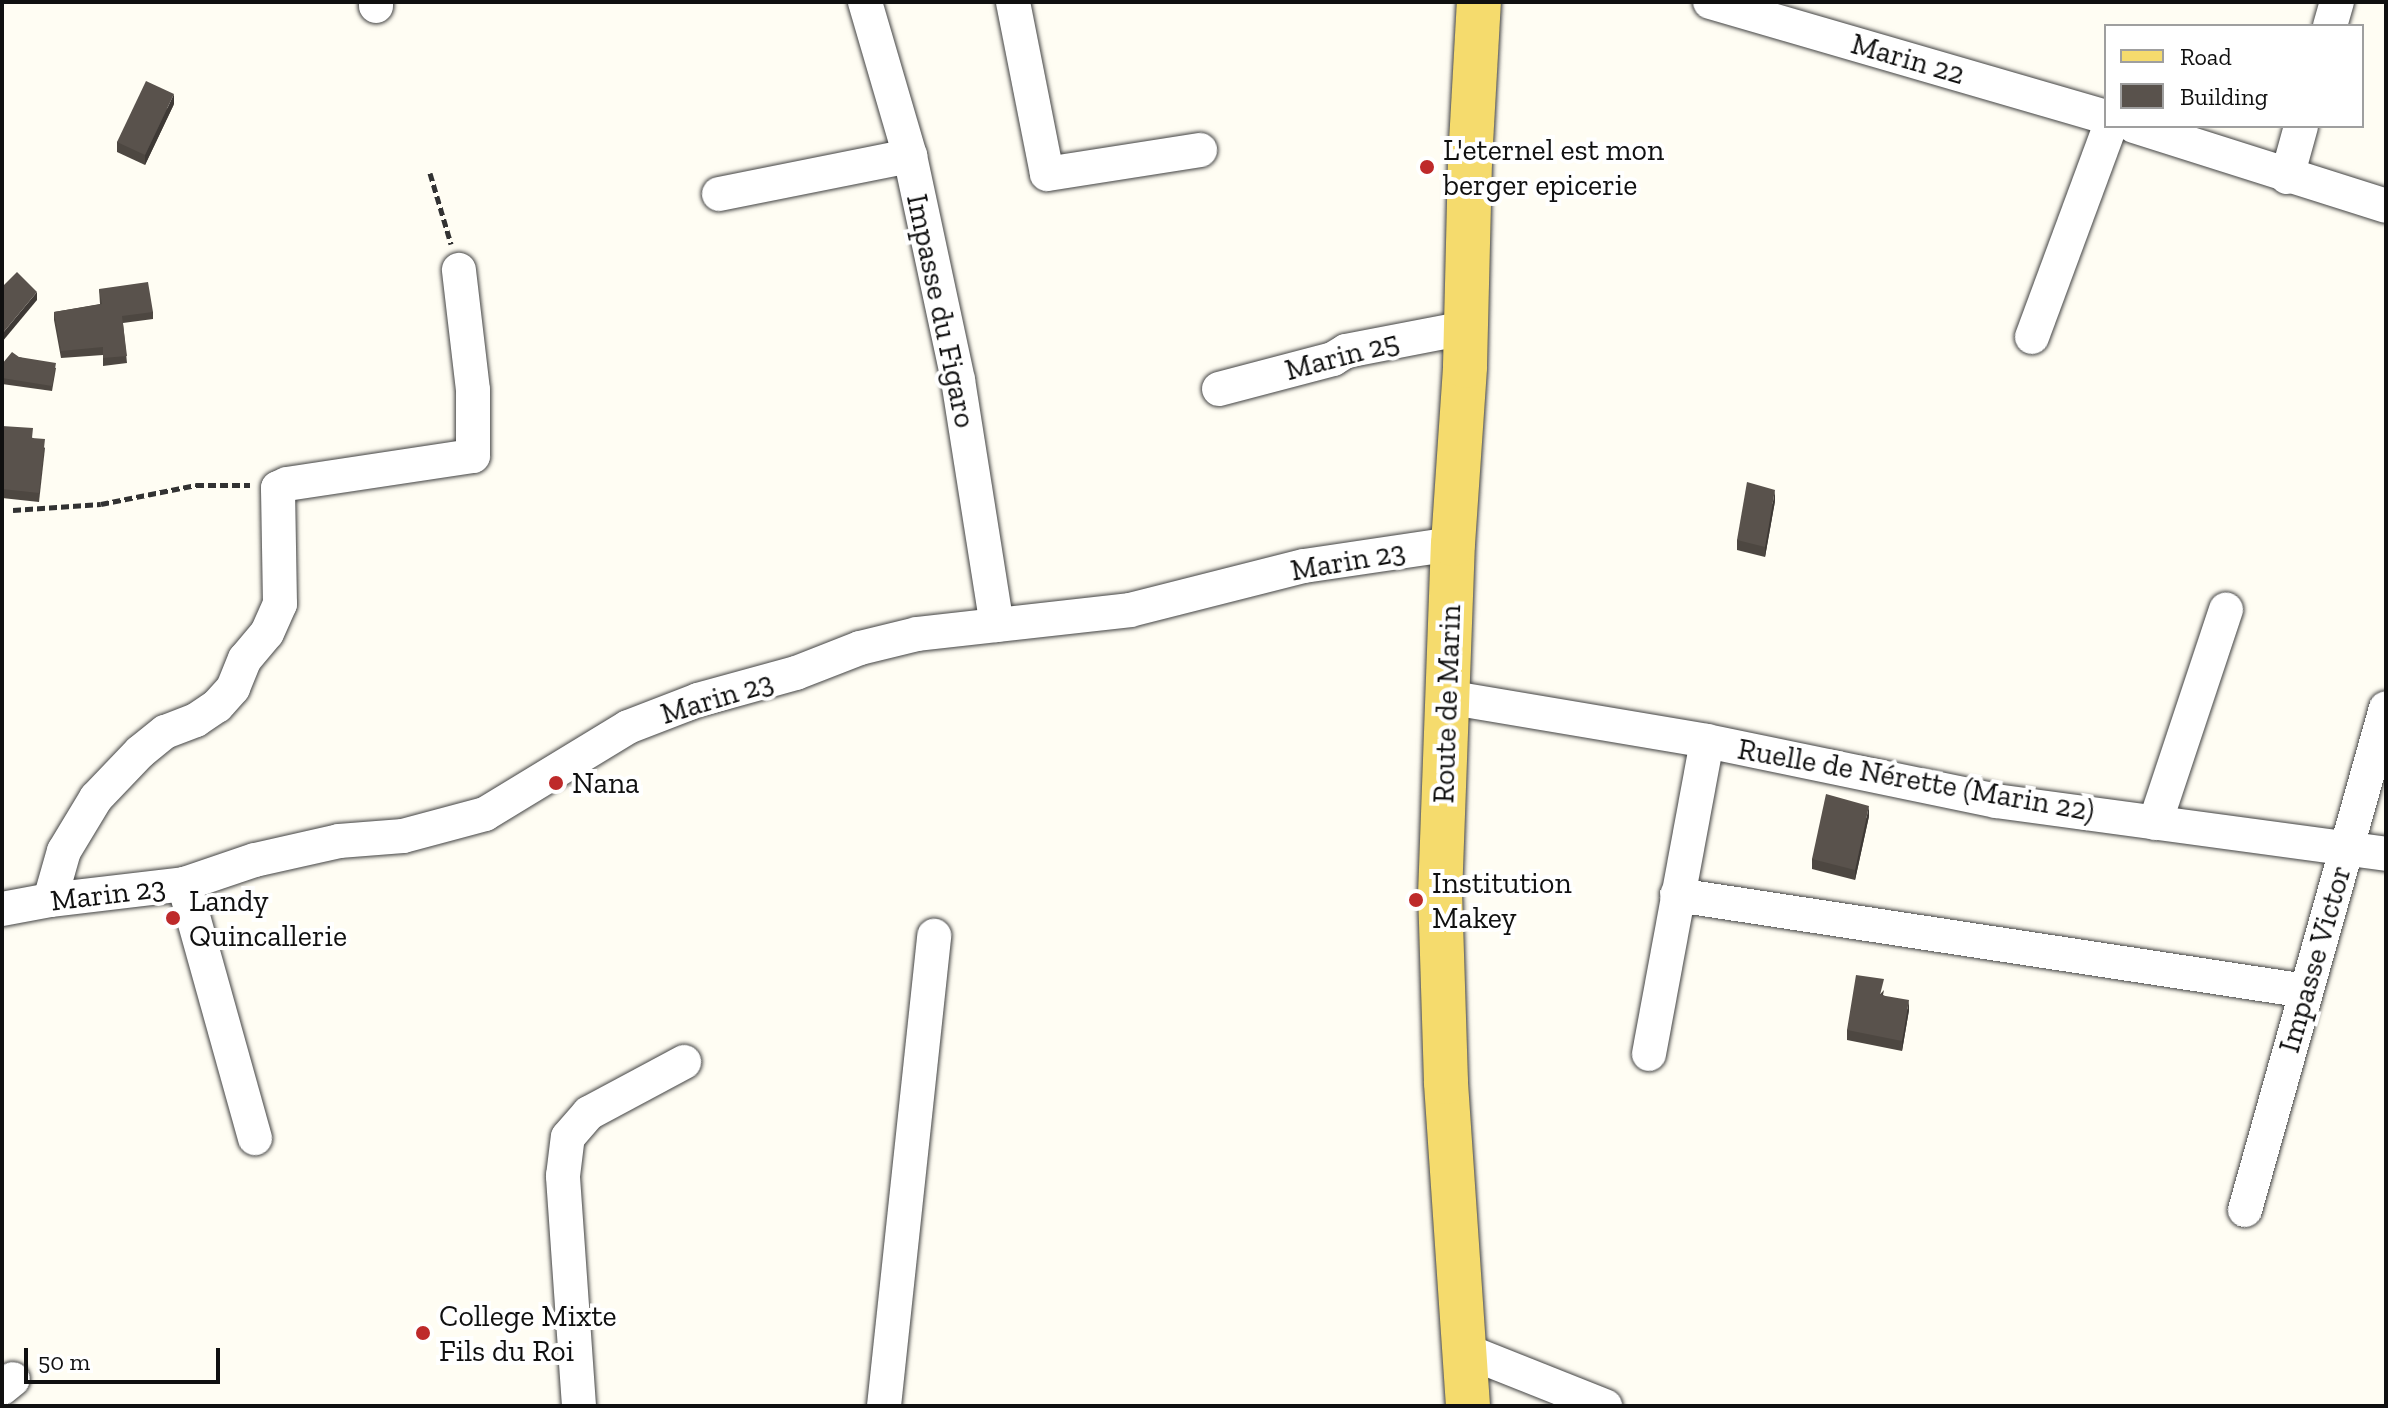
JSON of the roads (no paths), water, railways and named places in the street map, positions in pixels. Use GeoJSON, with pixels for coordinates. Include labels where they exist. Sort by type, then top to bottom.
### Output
{"type":"FeatureCollection","features":[{"type":"Feature","properties":{"kind":"main road","name":"Route de Marin"},"geometry":{"type":"LineString","coordinates":[[1468,1406],[1446,1082],[1440,896],[1479,2]]}},
{"type":"Feature","properties":{"kind":"street","name":"Impasse du Figaro"},"geometry":{"type":"LineString","coordinates":[[865,2],[910,156],[958,380],[997,625]]}},
{"type":"Feature","properties":{"kind":"street"},"geometry":{"type":"LineString","coordinates":[[1013,2],[1047,174],[1200,150]]}},
{"type":"Feature","properties":{"kind":"street","name":"Marin 22"},"geometry":{"type":"LineString","coordinates":[[1710,2],[2104,116]]}},
{"type":"Feature","properties":{"kind":"street"},"geometry":{"type":"LineString","coordinates":[[2331,24],[2337,2]]}},
{"type":"Feature","properties":{"kind":"street"},"geometry":{"type":"LineString","coordinates":[[2032,337],[2109,128]]}},
{"type":"Feature","properties":{"kind":"street"},"geometry":{"type":"LineString","coordinates":[[2140,128],[2386,206]]}},
{"type":"Feature","properties":{"kind":"street"},"geometry":{"type":"LineString","coordinates":[[2287,177],[2300,128]]}},
{"type":"Feature","properties":{"kind":"street"},"geometry":{"type":"LineString","coordinates":[[719,194],[910,156]]}},
{"type":"Feature","properties":{"kind":"street"},"geometry":{"type":"LineString","coordinates":[[50,900],[64,851],[96,798],[140,752],[165,732],[196,720],[217,706],[233,688],[245,659],[267,633],[280,604],[278,488],[287,484],[473,456],[473,390],[459,270]]}},
{"type":"Feature","properties":{"kind":"street","name":"Marin 25"},"geometry":{"type":"LineString","coordinates":[[1219,389],[1333,359],[1346,351],[1466,328]]}},
{"type":"Feature","properties":{"kind":"street","name":"Marin 23"},"geometry":{"type":"LineString","coordinates":[[2,909],[184,884],[255,860],[339,841],[403,836],[485,814],[628,727],[698,700],[796,673],[860,648],[917,634],[1130,610],[1304,566],[1453,544]]}},
{"type":"Feature","properties":{"kind":"street"},"geometry":{"type":"LineString","coordinates":[[2155,823],[2226,609]]}},
{"type":"Feature","properties":{"kind":"street","name":"Ruelle de Nérette (Marin 22)"},"geometry":{"type":"LineString","coordinates":[[1447,697],[1707,741],[1996,801],[2386,854]]}},
{"type":"Feature","properties":{"kind":"street","name":"Impasse Victor"},"geometry":{"type":"LineString","coordinates":[[2245,1210],[2386,708]]}},
{"type":"Feature","properties":{"kind":"street"},"geometry":{"type":"LineString","coordinates":[[1649,1054],[1707,741]]}},
{"type":"Feature","properties":{"kind":"street"},"geometry":{"type":"LineString","coordinates":[[184,884],[255,1138]]}},
{"type":"Feature","properties":{"kind":"street"},"geometry":{"type":"LineString","coordinates":[[1677,895],[2306,991]]}},
{"type":"Feature","properties":{"kind":"street"},"geometry":{"type":"LineString","coordinates":[[884,1406],[934,936]]}},
{"type":"Feature","properties":{"kind":"street"},"geometry":{"type":"LineString","coordinates":[[579,1406],[563,1176],[568,1137],[589,1113],[684,1062]]}},
{"type":"Feature","properties":{"kind":"street"},"geometry":{"type":"LineString","coordinates":[[1464,1350],[1605,1406]]}},
{"type":"Feature","properties":{"kind":"place","name":"L'eternel est mon berger epicerie"},"geometry":{"type":"Point","coordinates":[1427,167]}},
{"type":"Feature","properties":{"kind":"place","name":"Nana"},"geometry":{"type":"Point","coordinates":[556,783]}},
{"type":"Feature","properties":{"kind":"place","name":"Institution Makey"},"geometry":{"type":"Point","coordinates":[1416,900]}},
{"type":"Feature","properties":{"kind":"place","name":"Landy Quincallerie"},"geometry":{"type":"Point","coordinates":[173,918]}},
{"type":"Feature","properties":{"kind":"place","name":"College Mixte Fils du Roi"},"geometry":{"type":"Point","coordinates":[423,1333]}}]}
